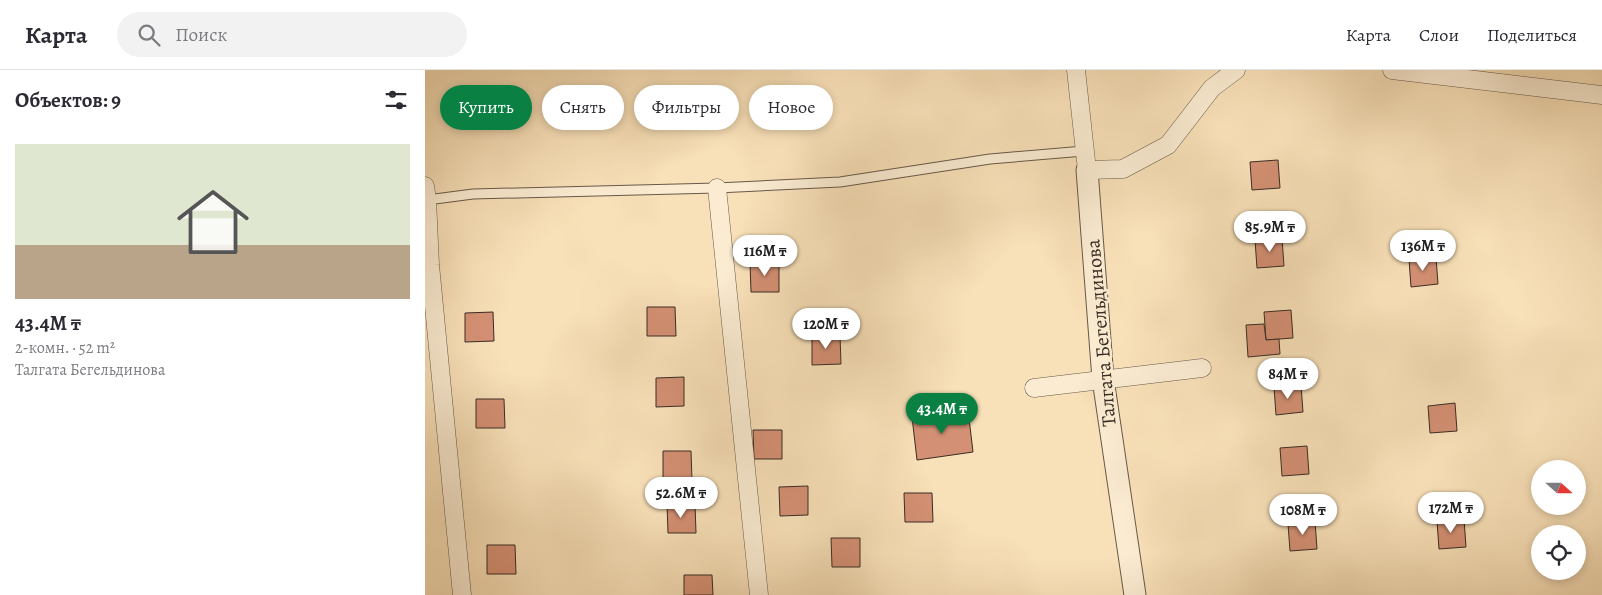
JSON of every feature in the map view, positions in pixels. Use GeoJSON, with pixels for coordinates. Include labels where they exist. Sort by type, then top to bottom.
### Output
{"type":"FeatureCollection","features":[{"type":"Feature","properties":{"kind":"street","name":"Талгата Бегельдинова"},"geometry":{"type":"LineString","coordinates":[[1076,70],[1103,379],[1135,595]]}},
{"type":"Feature","properties":{"kind":"street"},"geometry":{"type":"LineString","coordinates":[[1085,161],[1123,169],[1167,145],[1212,88],[1236,70]]}},
{"type":"Feature","properties":{"kind":"street"},"geometry":{"type":"LineString","coordinates":[[1392,70],[1602,95]]}},
{"type":"Feature","properties":{"kind":"street"},"geometry":{"type":"LineString","coordinates":[[717,188],[759,595]]}},
{"type":"Feature","properties":{"kind":"street"},"geometry":{"type":"LineString","coordinates":[[426,193],[430,265],[462,595]]}},
{"type":"Feature","properties":{"kind":"street"},"geometry":{"type":"LineString","coordinates":[[1034,388],[1203,368]]}},
{"type":"Feature","properties":{"kind":"lane"},"geometry":{"type":"LineString","coordinates":[[426,193],[473,194],[717,188],[840,182],[990,159],[1085,161]]}},
{"type":"Feature","properties":{"kind":"building"},"geometry":{"type":"Polygon","coordinates":[[[1278,160],[1280,188],[1252,190],[1250,162],[1278,160]]]}},
{"type":"Feature","properties":{"kind":"building"},"geometry":{"type":"Polygon","coordinates":[[[1282,238],[1284,266],[1257,268],[1255,240],[1282,238]]]}},
{"type":"Feature","properties":{"kind":"building"},"geometry":{"type":"Polygon","coordinates":[[[1436,257],[1438,284],[1411,287],[1409,259],[1436,257]]]}},
{"type":"Feature","properties":{"kind":"building"},"geometry":{"type":"Polygon","coordinates":[[[750,263],[779,263],[779,292],[751,292],[750,263]]]}},
{"type":"Feature","properties":{"kind":"building"},"geometry":{"type":"Polygon","coordinates":[[[647,307],[675,307],[676,336],[647,336],[647,307]]]}},
{"type":"Feature","properties":{"kind":"building"},"geometry":{"type":"Polygon","coordinates":[[[1291,310],[1293,338],[1266,340],[1264,312],[1291,310]]]}},
{"type":"Feature","properties":{"kind":"building"},"geometry":{"type":"Polygon","coordinates":[[[493,312],[494,341],[465,342],[465,313],[493,312]]]}},
{"type":"Feature","properties":{"kind":"building"},"geometry":{"type":"Polygon","coordinates":[[[1264,324],[1266,340],[1279,339],[1280,354],[1248,357],[1246,325],[1264,324]]]}},
{"type":"Feature","properties":{"kind":"building"},"geometry":{"type":"Polygon","coordinates":[[[812,335],[840,335],[841,364],[812,365],[812,335]]]}},
{"type":"Feature","properties":{"kind":"building"},"geometry":{"type":"Polygon","coordinates":[[[684,377],[684,406],[656,407],[656,378],[684,377]]]}},
{"type":"Feature","properties":{"kind":"building"},"geometry":{"type":"Polygon","coordinates":[[[1301,385],[1303,412],[1276,415],[1274,387],[1301,385]]]}},
{"type":"Feature","properties":{"kind":"building"},"geometry":{"type":"Polygon","coordinates":[[[476,399],[504,399],[505,428],[476,428],[476,399]]]}},
{"type":"Feature","properties":{"kind":"building"},"geometry":{"type":"Polygon","coordinates":[[[1455,403],[1457,431],[1430,433],[1428,406],[1455,403]]]}},
{"type":"Feature","properties":{"kind":"building"},"geometry":{"type":"Polygon","coordinates":[[[968,410],[973,452],[917,460],[912,417],[968,410]]]}},
{"type":"Feature","properties":{"kind":"building"},"geometry":{"type":"Polygon","coordinates":[[[753,430],[782,430],[782,459],[754,459],[753,430]]]}},
{"type":"Feature","properties":{"kind":"building"},"geometry":{"type":"Polygon","coordinates":[[[1307,446],[1309,474],[1282,476],[1280,448],[1307,446]]]}},
{"type":"Feature","properties":{"kind":"building"},"geometry":{"type":"Polygon","coordinates":[[[663,451],[691,451],[692,480],[663,481],[663,451]]]}},
{"type":"Feature","properties":{"kind":"building"},"geometry":{"type":"Polygon","coordinates":[[[808,486],[808,515],[780,516],[779,487],[808,486]]]}},
{"type":"Feature","properties":{"kind":"building"},"geometry":{"type":"Polygon","coordinates":[[[904,493],[932,493],[933,522],[905,522],[904,493]]]}},
{"type":"Feature","properties":{"kind":"building"},"geometry":{"type":"Polygon","coordinates":[[[667,504],[695,504],[696,533],[668,533],[667,504]]]}},
{"type":"Feature","properties":{"kind":"building"},"geometry":{"type":"Polygon","coordinates":[[[1464,519],[1466,547],[1439,549],[1437,521],[1464,519]]]}},
{"type":"Feature","properties":{"kind":"building"},"geometry":{"type":"Polygon","coordinates":[[[1315,521],[1317,549],[1290,551],[1288,524],[1315,521]]]}},
{"type":"Feature","properties":{"kind":"building"},"geometry":{"type":"Polygon","coordinates":[[[831,538],[860,538],[860,567],[832,567],[831,538]]]}},
{"type":"Feature","properties":{"kind":"building"},"geometry":{"type":"Polygon","coordinates":[[[487,545],[515,545],[516,574],[487,574],[487,545]]]}},
{"type":"Feature","properties":{"kind":"building"},"geometry":{"type":"Polygon","coordinates":[[[684,575],[712,575],[713,595],[684,595],[684,575]]]}}]}
